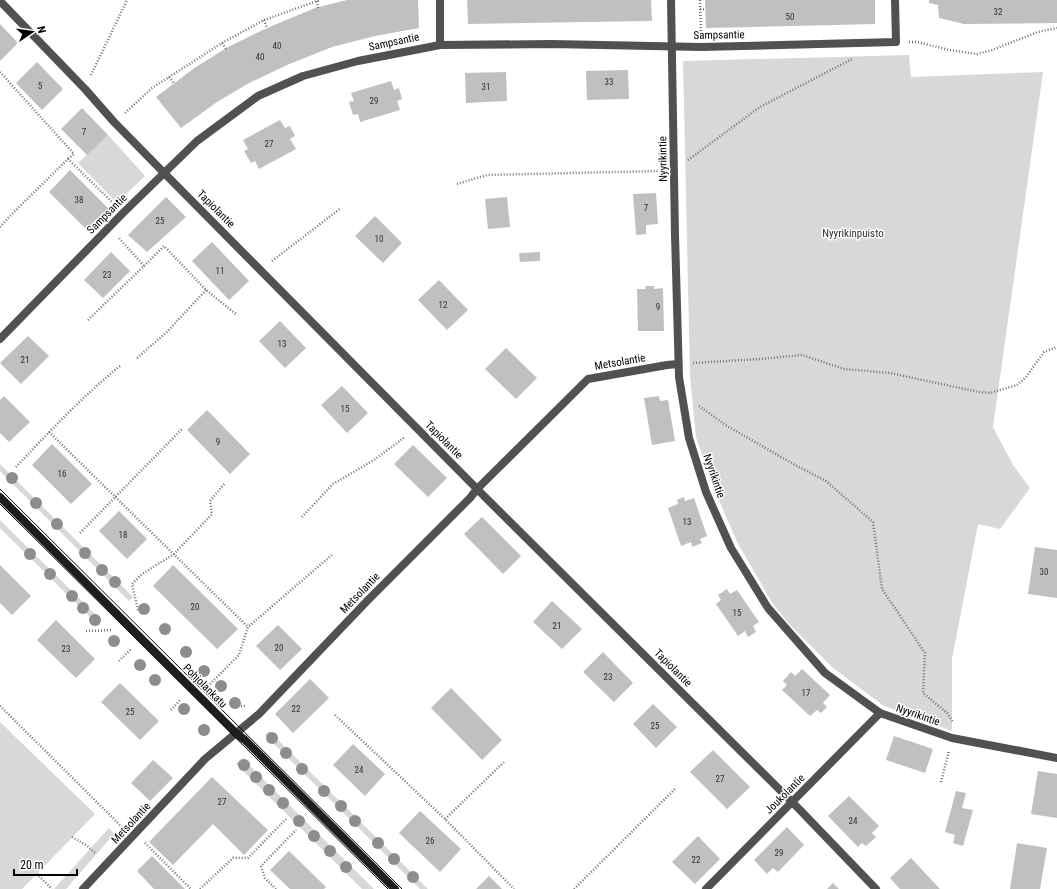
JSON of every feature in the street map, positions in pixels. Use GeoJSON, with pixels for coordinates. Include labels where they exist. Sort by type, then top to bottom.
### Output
{"type":"FeatureCollection","features":[{"type":"Feature","properties":{"kind":"street"},"geometry":{"type":"LineString","coordinates":[[440,0],[440,44]]}},
{"type":"Feature","properties":{"kind":"street","name":"Nyyrikintie"},"geometry":{"type":"LineString","coordinates":[[671,0],[679,377],[689,438],[706,492],[731,548],[768,608],[825,673],[880,713],[952,738],[1057,758]]}},
{"type":"Feature","properties":{"kind":"street"},"geometry":{"type":"LineString","coordinates":[[895,0],[896,42]]}},
{"type":"Feature","properties":{"kind":"street","name":"Tapiolantie"},"geometry":{"type":"LineString","coordinates":[[0,1],[85,89],[114,122],[477,488],[792,802],[876,889]]}},
{"type":"Feature","properties":{"kind":"street","name":"Sampsantie"},"geometry":{"type":"LineString","coordinates":[[0,339],[123,213],[197,141],[258,96],[303,76],[358,61],[440,44],[552,44],[701,47],[896,42]]}},
{"type":"Feature","properties":{"kind":"street","name":"Metsolantie"},"geometry":{"type":"LineString","coordinates":[[84,889],[205,759],[259,714],[369,599],[470,498],[477,488],[588,379],[678,364]]}},
{"type":"Feature","properties":{"kind":"street","name":"Pohjolankatu"},"geometry":{"type":"LineString","coordinates":[[0,497],[236,733],[253,747],[395,889]]}},
{"type":"Feature","properties":{"kind":"street","name":"Joukolantie"},"geometry":{"type":"LineString","coordinates":[[706,889],[880,713]]}},
{"type":"Feature","properties":{"kind":"path"},"geometry":{"type":"LineString","coordinates":[[85,89],[127,0]]}},
{"type":"Feature","properties":{"kind":"path"},"geometry":{"type":"LineString","coordinates":[[114,122],[152,88],[222,43],[264,20],[319,0],[318,8]]}},
{"type":"Feature","properties":{"kind":"path"},"geometry":{"type":"LineString","coordinates":[[700,0],[701,47]]}},
{"type":"Feature","properties":{"kind":"path"},"geometry":{"type":"LineString","coordinates":[[700,9],[705,9]]}},
{"type":"Feature","properties":{"kind":"path"},"geometry":{"type":"LineString","coordinates":[[264,20],[268,28]]}},
{"type":"Feature","properties":{"kind":"path"},"geometry":{"type":"LineString","coordinates":[[896,42],[917,42],[949,50],[977,54],[992,50],[1038,32],[1057,28]]}},
{"type":"Feature","properties":{"kind":"path"},"geometry":{"type":"LineString","coordinates":[[222,43],[226,49]]}},
{"type":"Feature","properties":{"kind":"path"},"geometry":{"type":"LineString","coordinates":[[457,184],[488,175],[674,170],[760,107],[865,52],[866,43]]}},
{"type":"Feature","properties":{"kind":"path"},"geometry":{"type":"LineString","coordinates":[[0,72],[74,154],[13,212],[0,227]]}},
{"type":"Feature","properties":{"kind":"path"},"geometry":{"type":"LineString","coordinates":[[169,77],[174,83]]}},
{"type":"Feature","properties":{"kind":"path"},"geometry":{"type":"LineString","coordinates":[[68,159],[123,213]]}},
{"type":"Feature","properties":{"kind":"path"},"geometry":{"type":"LineString","coordinates":[[261,270],[341,208]]}},
{"type":"Feature","properties":{"kind":"path"},"geometry":{"type":"LineString","coordinates":[[119,238],[144,266]]}},
{"type":"Feature","properties":{"kind":"path"},"geometry":{"type":"LineString","coordinates":[[88,320],[164,246],[206,290],[236,314]]}},
{"type":"Feature","properties":{"kind":"path"},"geometry":{"type":"LineString","coordinates":[[137,358],[166,332],[206,290]]}},
{"type":"Feature","properties":{"kind":"path"},"geometry":{"type":"LineString","coordinates":[[678,364],[802,355],[844,369],[890,373],[990,393],[1017,385],[1026,377],[1044,352],[1057,347]]}},
{"type":"Feature","properties":{"kind":"path"},"geometry":{"type":"LineString","coordinates":[[16,467],[49,432],[103,380],[120,366]]}},
{"type":"Feature","properties":{"kind":"path"},"geometry":{"type":"LineString","coordinates":[[682,394],[727,426],[796,466],[826,481],[873,522],[882,589],[925,653],[923,693],[947,713],[968,742]]}},
{"type":"Feature","properties":{"kind":"path"},"geometry":{"type":"LineString","coordinates":[[80,533],[182,429]]}},
{"type":"Feature","properties":{"kind":"path"},"geometry":{"type":"LineString","coordinates":[[49,432],[248,627]]}},
{"type":"Feature","properties":{"kind":"path"},"geometry":{"type":"LineString","coordinates":[[302,517],[333,484],[374,460],[405,437]]}},
{"type":"Feature","properties":{"kind":"path"},"geometry":{"type":"LineString","coordinates":[[138,610],[132,584],[142,574],[174,554],[212,514],[210,501],[225,483]]}},
{"type":"Feature","properties":{"kind":"path"},"geometry":{"type":"LineString","coordinates":[[210,684],[239,655],[248,627],[333,554]]}},
{"type":"Feature","properties":{"kind":"path"},"geometry":{"type":"LineString","coordinates":[[86,631],[116,630]]}},
{"type":"Feature","properties":{"kind":"path"},"geometry":{"type":"LineString","coordinates":[[118,662],[132,647]]}},
{"type":"Feature","properties":{"kind":"path"},"geometry":{"type":"LineString","coordinates":[[170,710],[183,697]]}},
{"type":"Feature","properties":{"kind":"path"},"geometry":{"type":"LineString","coordinates":[[0,706],[192,889]]}},
{"type":"Feature","properties":{"kind":"path"},"geometry":{"type":"LineString","coordinates":[[232,706],[251,706]]}},
{"type":"Feature","properties":{"kind":"path"},"geometry":{"type":"LineString","coordinates":[[335,715],[445,819],[514,889]]}},
{"type":"Feature","properties":{"kind":"path"},"geometry":{"type":"LineString","coordinates":[[941,782],[952,738]]}},
{"type":"Feature","properties":{"kind":"path"},"geometry":{"type":"LineString","coordinates":[[445,819],[504,762]]}},
{"type":"Feature","properties":{"kind":"path"},"geometry":{"type":"LineString","coordinates":[[574,889],[676,788]]}},
{"type":"Feature","properties":{"kind":"path"},"geometry":{"type":"LineString","coordinates":[[200,889],[233,858],[248,858],[286,819]]}},
{"type":"Feature","properties":{"kind":"path"},"geometry":{"type":"LineString","coordinates":[[276,889],[265,878],[261,866],[296,830]]}},
{"type":"Feature","properties":{"kind":"path"},"geometry":{"type":"LineString","coordinates":[[72,837],[86,845],[107,864]]}},
{"type":"Feature","properties":{"kind":"path"},"geometry":{"type":"LineString","coordinates":[[37,874],[52,889]]}},
{"type":"Feature","properties":{"kind":"green space","name":"Nyyrikinpuisto"},"geometry":{"type":"Polygon","coordinates":[[[909,55],[911,77],[1043,72],[993,427],[1013,465],[1030,488],[1000,529],[978,524],[952,659],[952,731],[884,706],[832,667],[790,625],[773,604],[738,544],[714,489],[696,437],[690,376],[683,61],[909,55]]]}},
{"type":"Feature","properties":{"kind":"green space"},"geometry":{"type":"Polygon","coordinates":[[[108,135],[145,176],[117,203],[78,163],[108,135]]]}},
{"type":"Feature","properties":{"kind":"green space"},"geometry":{"type":"Polygon","coordinates":[[[0,464],[133,597],[129,601],[0,471],[0,464]]]}},
{"type":"Feature","properties":{"kind":"green space"},"geometry":{"type":"Polygon","coordinates":[[[0,520],[101,620],[97,624],[0,528],[0,520]]]}},
{"type":"Feature","properties":{"kind":"green space"},"geometry":{"type":"Polygon","coordinates":[[[0,722],[95,814],[22,889],[0,889],[0,722]]]}},
{"type":"Feature","properties":{"kind":"green space"},"geometry":{"type":"Polygon","coordinates":[[[269,731],[428,889],[420,889],[265,735],[269,731]]]}},
{"type":"Feature","properties":{"kind":"green space"},"geometry":{"type":"Polygon","coordinates":[[[242,758],[374,889],[362,889],[236,764],[242,758]]]}},
{"type":"Feature","properties":{"kind":"green space"},"geometry":{"type":"Polygon","coordinates":[[[109,828],[114,834],[66,889],[54,889],[109,828]]]}},
{"type":"Feature","properties":{"kind":"building"},"geometry":{"type":"Polygon","coordinates":[[[347,0],[418,0],[419,28],[375,36],[332,47],[287,65],[249,83],[217,102],[181,128],[156,97],[193,69],[228,47],[267,28],[315,8],[347,0]]]}},
{"type":"Feature","properties":{"kind":"building"},"geometry":{"type":"Polygon","coordinates":[[[467,0],[651,0],[652,21],[468,24],[467,0]]]}},
{"type":"Feature","properties":{"kind":"building"},"geometry":{"type":"Polygon","coordinates":[[[705,0],[875,0],[875,24],[706,28],[705,0]]]}},
{"type":"Feature","properties":{"kind":"building"},"geometry":{"type":"Polygon","coordinates":[[[929,0],[1057,0],[1057,23],[964,24],[939,18],[938,5],[929,3],[929,0]]]}},
{"type":"Feature","properties":{"kind":"building"},"geometry":{"type":"Polygon","coordinates":[[[0,24],[18,43],[0,61],[0,24]]]}},
{"type":"Feature","properties":{"kind":"building"},"geometry":{"type":"Polygon","coordinates":[[[37,62],[63,89],[42,110],[16,83],[37,62]]]}},
{"type":"Feature","properties":{"kind":"building"},"geometry":{"type":"Polygon","coordinates":[[[628,70],[629,99],[587,100],[586,71],[628,70]]]}},
{"type":"Feature","properties":{"kind":"building"},"geometry":{"type":"Polygon","coordinates":[[[506,72],[507,101],[466,103],[465,73],[506,72]]]}},
{"type":"Feature","properties":{"kind":"building"},"geometry":{"type":"Polygon","coordinates":[[[391,81],[394,90],[399,88],[402,99],[397,101],[400,110],[360,122],[358,114],[353,115],[349,102],[354,101],[351,93],[391,81]]]}},
{"type":"Feature","properties":{"kind":"building"},"geometry":{"type":"Polygon","coordinates":[[[82,108],[108,135],[87,155],[61,129],[82,108]]]}},
{"type":"Feature","properties":{"kind":"building"},"geometry":{"type":"Polygon","coordinates":[[[280,120],[285,128],[290,126],[295,136],[290,139],[296,149],[259,169],[255,161],[251,163],[244,151],[248,149],[243,140],[280,120]]]}},
{"type":"Feature","properties":{"kind":"building"},"geometry":{"type":"Polygon","coordinates":[[[70,170],[109,209],[88,231],[49,192],[70,170]]]}},
{"type":"Feature","properties":{"kind":"building"},"geometry":{"type":"Polygon","coordinates":[[[656,193],[658,224],[646,225],[646,234],[636,235],[633,194],[656,193]]]}},
{"type":"Feature","properties":{"kind":"building"},"geometry":{"type":"Polygon","coordinates":[[[166,197],[186,217],[147,252],[128,235],[166,197]]]}},
{"type":"Feature","properties":{"kind":"building"},"geometry":{"type":"Polygon","coordinates":[[[507,197],[510,227],[488,229],[485,199],[507,197]]]}},
{"type":"Feature","properties":{"kind":"building"},"geometry":{"type":"Polygon","coordinates":[[[375,216],[402,243],[383,263],[355,236],[375,216]]]}},
{"type":"Feature","properties":{"kind":"building"},"geometry":{"type":"Polygon","coordinates":[[[212,242],[249,281],[229,300],[192,261],[212,242]]]}},
{"type":"Feature","properties":{"kind":"building"},"geometry":{"type":"Polygon","coordinates":[[[111,252],[130,271],[103,298],[84,280],[111,252]]]}},
{"type":"Feature","properties":{"kind":"building"},"geometry":{"type":"Polygon","coordinates":[[[540,252],[540,261],[520,262],[519,253],[540,252]]]}},
{"type":"Feature","properties":{"kind":"building"},"geometry":{"type":"Polygon","coordinates":[[[439,280],[468,310],[447,330],[418,300],[439,280]]]}},
{"type":"Feature","properties":{"kind":"building"},"geometry":{"type":"Polygon","coordinates":[[[645,286],[654,286],[654,289],[663,288],[664,331],[638,331],[637,289],[646,289],[645,286]]]}},
{"type":"Feature","properties":{"kind":"building"},"geometry":{"type":"Polygon","coordinates":[[[280,321],[306,348],[285,368],[259,341],[280,321]]]}},
{"type":"Feature","properties":{"kind":"building"},"geometry":{"type":"Polygon","coordinates":[[[28,336],[49,356],[21,384],[0,363],[28,336]]]}},
{"type":"Feature","properties":{"kind":"building"},"geometry":{"type":"Polygon","coordinates":[[[506,348],[537,378],[516,399],[485,369],[506,348]]]}},
{"type":"Feature","properties":{"kind":"building"},"geometry":{"type":"Polygon","coordinates":[[[342,386],[368,413],[347,433],[321,405],[342,386]]]}},
{"type":"Feature","properties":{"kind":"building"},"geometry":{"type":"Polygon","coordinates":[[[4,396],[30,422],[9,442],[0,433],[0,400],[4,396]]]}},
{"type":"Feature","properties":{"kind":"building"},"geometry":{"type":"Polygon","coordinates":[[[659,396],[660,401],[668,400],[675,441],[652,445],[644,398],[659,396]]]}},
{"type":"Feature","properties":{"kind":"building"},"geometry":{"type":"Polygon","coordinates":[[[207,410],[250,454],[230,474],[187,430],[207,410]]]}},
{"type":"Feature","properties":{"kind":"building"},"geometry":{"type":"Polygon","coordinates":[[[52,444],[92,484],[71,504],[32,465],[52,444]]]}},
{"type":"Feature","properties":{"kind":"building"},"geometry":{"type":"Polygon","coordinates":[[[413,445],[447,478],[428,497],[394,464],[413,445]]]}},
{"type":"Feature","properties":{"kind":"building"},"geometry":{"type":"Polygon","coordinates":[[[684,497],[685,501],[694,498],[707,536],[700,539],[702,543],[692,547],[691,542],[681,546],[668,508],[678,504],[677,500],[684,497]]]}},
{"type":"Feature","properties":{"kind":"building"},"geometry":{"type":"Polygon","coordinates":[[[119,511],[147,539],[127,559],[99,531],[119,511]]]}},
{"type":"Feature","properties":{"kind":"building"},"geometry":{"type":"Polygon","coordinates":[[[482,517],[521,556],[503,574],[464,534],[482,517]]]}},
{"type":"Feature","properties":{"kind":"building"},"geometry":{"type":"Polygon","coordinates":[[[1035,547],[1057,550],[1057,598],[1028,594],[1035,547]]]}},
{"type":"Feature","properties":{"kind":"building"},"geometry":{"type":"Polygon","coordinates":[[[0,565],[31,596],[12,615],[0,603],[0,565]]]}},
{"type":"Feature","properties":{"kind":"building"},"geometry":{"type":"Polygon","coordinates":[[[173,565],[238,629],[217,649],[153,586],[173,565]]]}},
{"type":"Feature","properties":{"kind":"building"},"geometry":{"type":"Polygon","coordinates":[[[727,589],[730,594],[737,590],[759,622],[753,626],[756,632],[748,637],[745,631],[738,636],[716,604],[721,600],[718,595],[727,589]]]}},
{"type":"Feature","properties":{"kind":"building"},"geometry":{"type":"Polygon","coordinates":[[[552,601],[582,629],[562,649],[533,622],[552,601]]]}},
{"type":"Feature","properties":{"kind":"building"},"geometry":{"type":"Polygon","coordinates":[[[56,620],[95,659],[76,678],[37,640],[56,620]]]}},
{"type":"Feature","properties":{"kind":"building"},"geometry":{"type":"Polygon","coordinates":[[[278,625],[302,649],[280,670],[256,646],[278,625]]]}},
{"type":"Feature","properties":{"kind":"building"},"geometry":{"type":"Polygon","coordinates":[[[603,652],[633,683],[614,702],[583,672],[603,652]]]}},
{"type":"Feature","properties":{"kind":"building"},"geometry":{"type":"Polygon","coordinates":[[[802,669],[830,695],[823,703],[827,707],[821,713],[817,710],[810,716],[782,690],[787,685],[783,681],[791,672],[795,676],[802,669]]]}},
{"type":"Feature","properties":{"kind":"building"},"geometry":{"type":"Polygon","coordinates":[[[310,679],[329,698],[293,733],[275,714],[310,679]]]}},
{"type":"Feature","properties":{"kind":"building"},"geometry":{"type":"Polygon","coordinates":[[[120,683],[159,721],[140,740],[101,702],[120,683]]]}},
{"type":"Feature","properties":{"kind":"building"},"geometry":{"type":"Polygon","coordinates":[[[451,688],[502,740],[482,760],[431,708],[451,688]]]}},
{"type":"Feature","properties":{"kind":"building"},"geometry":{"type":"Polygon","coordinates":[[[653,704],[677,727],[656,748],[633,724],[653,704]]]}},
{"type":"Feature","properties":{"kind":"building"},"geometry":{"type":"Polygon","coordinates":[[[894,736],[933,749],[925,773],[886,760],[894,736]]]}},
{"type":"Feature","properties":{"kind":"building"},"geometry":{"type":"Polygon","coordinates":[[[353,744],[385,774],[365,796],[333,765],[353,744]]]}},
{"type":"Feature","properties":{"kind":"building"},"geometry":{"type":"Polygon","coordinates":[[[713,750],[750,787],[727,809],[690,772],[713,750]]]}},
{"type":"Feature","properties":{"kind":"building"},"geometry":{"type":"Polygon","coordinates":[[[153,760],[173,778],[150,801],[131,783],[153,760]]]}},
{"type":"Feature","properties":{"kind":"building"},"geometry":{"type":"Polygon","coordinates":[[[1038,771],[1057,774],[1057,818],[1031,814],[1038,771]]]}},
{"type":"Feature","properties":{"kind":"building"},"geometry":{"type":"Polygon","coordinates":[[[212,777],[268,830],[244,855],[213,824],[173,865],[149,842],[212,777]]]}},
{"type":"Feature","properties":{"kind":"building"},"geometry":{"type":"Polygon","coordinates":[[[956,791],[966,793],[962,808],[973,810],[963,846],[953,843],[955,835],[945,832],[956,791]]]}},
{"type":"Feature","properties":{"kind":"building"},"geometry":{"type":"Polygon","coordinates":[[[849,796],[879,826],[872,833],[876,837],[866,846],[862,843],[858,847],[828,816],[849,796]]]}},
{"type":"Feature","properties":{"kind":"building"},"geometry":{"type":"Polygon","coordinates":[[[420,811],[461,849],[440,872],[399,833],[420,811]]]}},
{"type":"Feature","properties":{"kind":"building"},"geometry":{"type":"Polygon","coordinates":[[[787,827],[804,845],[778,872],[773,868],[767,874],[754,860],[787,827]]]}},
{"type":"Feature","properties":{"kind":"building"},"geometry":{"type":"Polygon","coordinates":[[[698,836],[720,859],[695,884],[672,862],[698,836]]]}},
{"type":"Feature","properties":{"kind":"building"},"geometry":{"type":"Polygon","coordinates":[[[1017,843],[1047,848],[1040,889],[1010,889],[1017,843]]]}},
{"type":"Feature","properties":{"kind":"building"},"geometry":{"type":"Polygon","coordinates":[[[289,851],[326,887],[324,889],[290,889],[270,870],[289,851]]]}},
{"type":"Feature","properties":{"kind":"building"},"geometry":{"type":"Polygon","coordinates":[[[152,856],[185,889],[154,889],[137,871],[152,856]]]}},
{"type":"Feature","properties":{"kind":"building"},"geometry":{"type":"Polygon","coordinates":[[[911,858],[940,889],[900,889],[890,878],[911,858]]]}},
{"type":"Feature","properties":{"kind":"building"},"geometry":{"type":"Polygon","coordinates":[[[489,876],[502,889],[476,889],[489,876]]]}},
{"type":"Feature","properties":{"kind":"building"},"geometry":{"type":"Polygon","coordinates":[[[833,883],[839,889],[827,889],[833,883]]]}},
{"type":"Feature","properties":{"kind":"tram line"},"geometry":{"type":"LineString","coordinates":[[0,489],[402,889]]}},
{"type":"Feature","properties":{"kind":"tram line"},"geometry":{"type":"LineString","coordinates":[[0,504],[388,889]]}}]}
